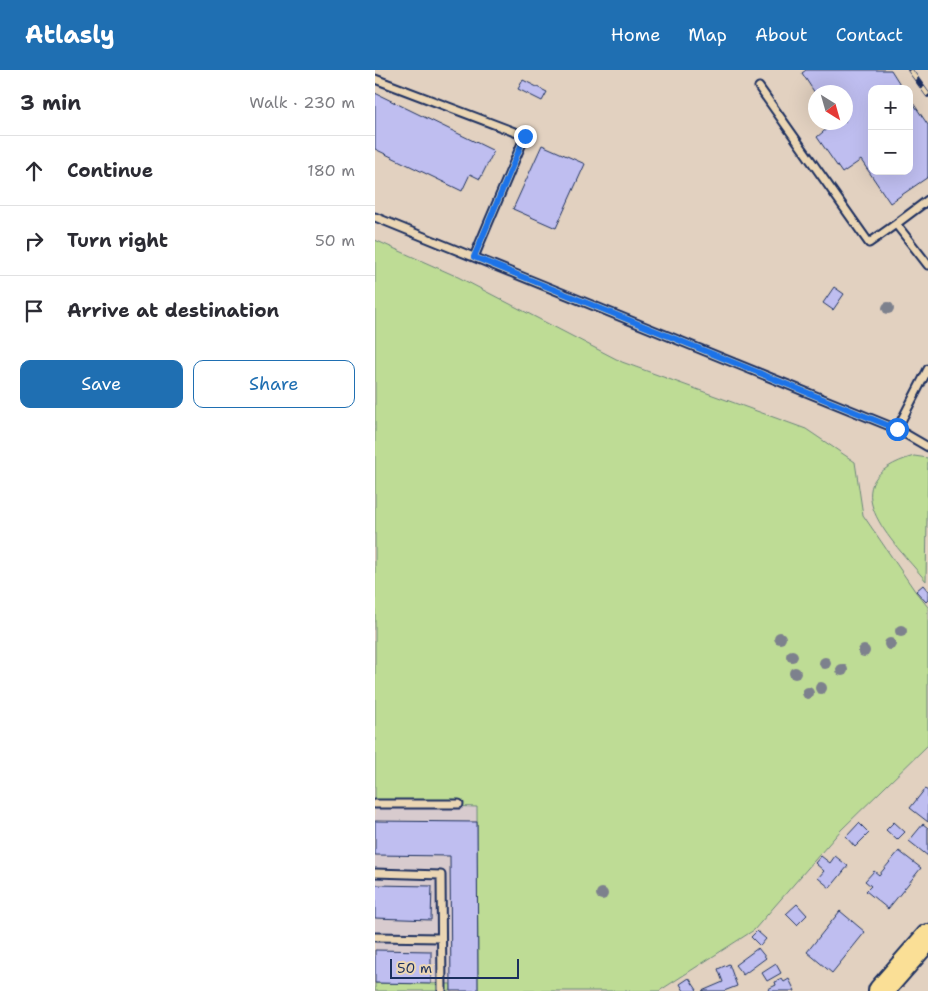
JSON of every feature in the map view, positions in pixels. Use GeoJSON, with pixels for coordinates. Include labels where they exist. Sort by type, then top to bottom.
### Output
{"type":"FeatureCollection","features":[{"type":"Feature","properties":{"kind":"highway"},"geometry":{"type":"LineString","coordinates":[[881,991],[928,937]]}},
{"type":"Feature","properties":{"kind":"lane"},"geometry":{"type":"LineString","coordinates":[[375,79],[525,136],[474,257]]}},
{"type":"Feature","properties":{"kind":"lane"},"geometry":{"type":"LineString","coordinates":[[759,87],[869,243],[928,200]]}},
{"type":"Feature","properties":{"kind":"lane"},"geometry":{"type":"LineString","coordinates":[[375,217],[897,429],[928,447]]}},
{"type":"Feature","properties":{"kind":"lane"},"geometry":{"type":"LineString","coordinates":[[896,224],[928,265]]}},
{"type":"Feature","properties":{"kind":"lane"},"geometry":{"type":"LineString","coordinates":[[897,429],[928,369]]}},
{"type":"Feature","properties":{"kind":"lane"},"geometry":{"type":"LineString","coordinates":[[375,804],[459,804]]}},
{"type":"Feature","properties":{"kind":"lane"},"geometry":{"type":"LineString","coordinates":[[375,873],[441,874],[442,991]]}},
{"type":"Feature","properties":{"kind":"lane"},"geometry":{"type":"LineString","coordinates":[[375,937],[441,938]]}},
{"type":"Feature","properties":{"kind":"shaded area"},"geometry":{"type":"Polygon","coordinates":[[[375,804],[477,807],[478,991],[451,984],[375,983],[375,804]]]}},
{"type":"Feature","properties":{"kind":"green space"},"geometry":{"type":"Polygon","coordinates":[[[375,240],[458,277],[622,362],[806,429],[855,462],[863,515],[928,607],[928,745],[841,830],[754,930],[659,991],[478,991],[477,807],[375,804],[375,240]]]}},
{"type":"Feature","properties":{"kind":"green space"},"geometry":{"type":"Polygon","coordinates":[[[914,456],[928,458],[926,581],[884,530],[875,512],[871,496],[874,480],[888,467],[914,456]]]}},
{"type":"Feature","properties":{"kind":"green space"},"geometry":{"type":"Polygon","coordinates":[[[375,983],[451,984],[451,991],[375,991],[375,983]]]}},
{"type":"Feature","properties":{"kind":"building"},"geometry":{"type":"Polygon","coordinates":[[[806,70],[891,70],[900,85],[868,85],[868,170],[861,160],[842,173],[817,137],[825,130],[853,130],[853,85],[810,85],[802,73],[806,70]]]}},
{"type":"Feature","properties":{"kind":"building"},"geometry":{"type":"Polygon","coordinates":[[[523,80],[547,92],[542,101],[518,89],[523,80]]]}},
{"type":"Feature","properties":{"kind":"building"},"geometry":{"type":"Polygon","coordinates":[[[375,93],[494,151],[480,179],[470,174],[462,191],[375,149],[375,93]]]}},
{"type":"Feature","properties":{"kind":"building"},"geometry":{"type":"Polygon","coordinates":[[[913,103],[928,125],[928,177],[890,203],[871,175],[913,175],[913,103]]]}},
{"type":"Feature","properties":{"kind":"building"},"geometry":{"type":"Polygon","coordinates":[[[542,145],[585,164],[556,228],[513,209],[542,145]]]}},
{"type":"Feature","properties":{"kind":"building"},"geometry":{"type":"Polygon","coordinates":[[[834,287],[844,294],[833,310],[823,303],[834,287]]]}},
{"type":"Feature","properties":{"kind":"building"},"geometry":{"type":"Polygon","coordinates":[[[923,585],[928,591],[928,600],[926,602],[916,591],[923,585]]]}},
{"type":"Feature","properties":{"kind":"building"},"geometry":{"type":"Polygon","coordinates":[[[925,789],[928,791],[928,822],[910,808],[925,789]]]}},
{"type":"Feature","properties":{"kind":"building"},"geometry":{"type":"Polygon","coordinates":[[[375,821],[477,822],[478,991],[451,991],[450,856],[375,855],[375,821]]]}},
{"type":"Feature","properties":{"kind":"building"},"geometry":{"type":"Polygon","coordinates":[[[894,822],[905,832],[897,840],[886,830],[894,822]]]}},
{"type":"Feature","properties":{"kind":"building"},"geometry":{"type":"Polygon","coordinates":[[[859,823],[869,833],[855,847],[846,837],[859,823]]]}},
{"type":"Feature","properties":{"kind":"building"},"geometry":{"type":"Polygon","coordinates":[[[923,824],[928,828],[928,856],[909,841],[923,824]]]}},
{"type":"Feature","properties":{"kind":"building"},"geometry":{"type":"Polygon","coordinates":[[[899,851],[921,868],[888,909],[866,891],[871,886],[865,881],[874,871],[879,875],[899,851]]]}},
{"type":"Feature","properties":{"kind":"building"},"geometry":{"type":"Polygon","coordinates":[[[821,856],[830,863],[835,856],[848,866],[830,888],[818,878],[824,871],[815,863],[821,856]]]}},
{"type":"Feature","properties":{"kind":"building"},"geometry":{"type":"Polygon","coordinates":[[[375,885],[432,886],[431,920],[375,918],[375,885]]]}},
{"type":"Feature","properties":{"kind":"building"},"geometry":{"type":"Polygon","coordinates":[[[797,904],[807,915],[797,925],[786,914],[797,904]]]}},
{"type":"Feature","properties":{"kind":"building"},"geometry":{"type":"Polygon","coordinates":[[[840,911],[865,932],[832,973],[807,952],[840,911]]]}},
{"type":"Feature","properties":{"kind":"building"},"geometry":{"type":"Polygon","coordinates":[[[757,931],[766,939],[760,946],[751,937],[757,931]]]}},
{"type":"Feature","properties":{"kind":"building"},"geometry":{"type":"Polygon","coordinates":[[[758,948],[766,958],[743,975],[735,965],[758,948]]]}},
{"type":"Feature","properties":{"kind":"building"},"geometry":{"type":"Polygon","coordinates":[[[375,950],[431,951],[431,984],[375,983],[375,950]]]}},
{"type":"Feature","properties":{"kind":"building"},"geometry":{"type":"Polygon","coordinates":[[[729,964],[737,986],[724,991],[702,991],[723,982],[718,969],[729,964]]]}},
{"type":"Feature","properties":{"kind":"building"},"geometry":{"type":"Polygon","coordinates":[[[776,964],[781,973],[767,981],[762,973],[776,964]]]}},
{"type":"Feature","properties":{"kind":"building"},"geometry":{"type":"Polygon","coordinates":[[[689,978],[697,990],[684,991],[680,984],[689,978]]]}},
{"type":"Feature","properties":{"kind":"building"},"geometry":{"type":"Polygon","coordinates":[[[782,979],[784,982],[789,979],[795,991],[769,991],[768,989],[776,985],[775,982],[782,979]]]}},
{"type":"Feature","properties":{"kind":"railway"},"geometry":{"type":"LineString","coordinates":[[910,70],[928,95]]}},
{"type":"Feature","properties":{"kind":"route"},"geometry":{"type":"LineString","coordinates":[[525,136],[474,257],[897,429]]}}]}
